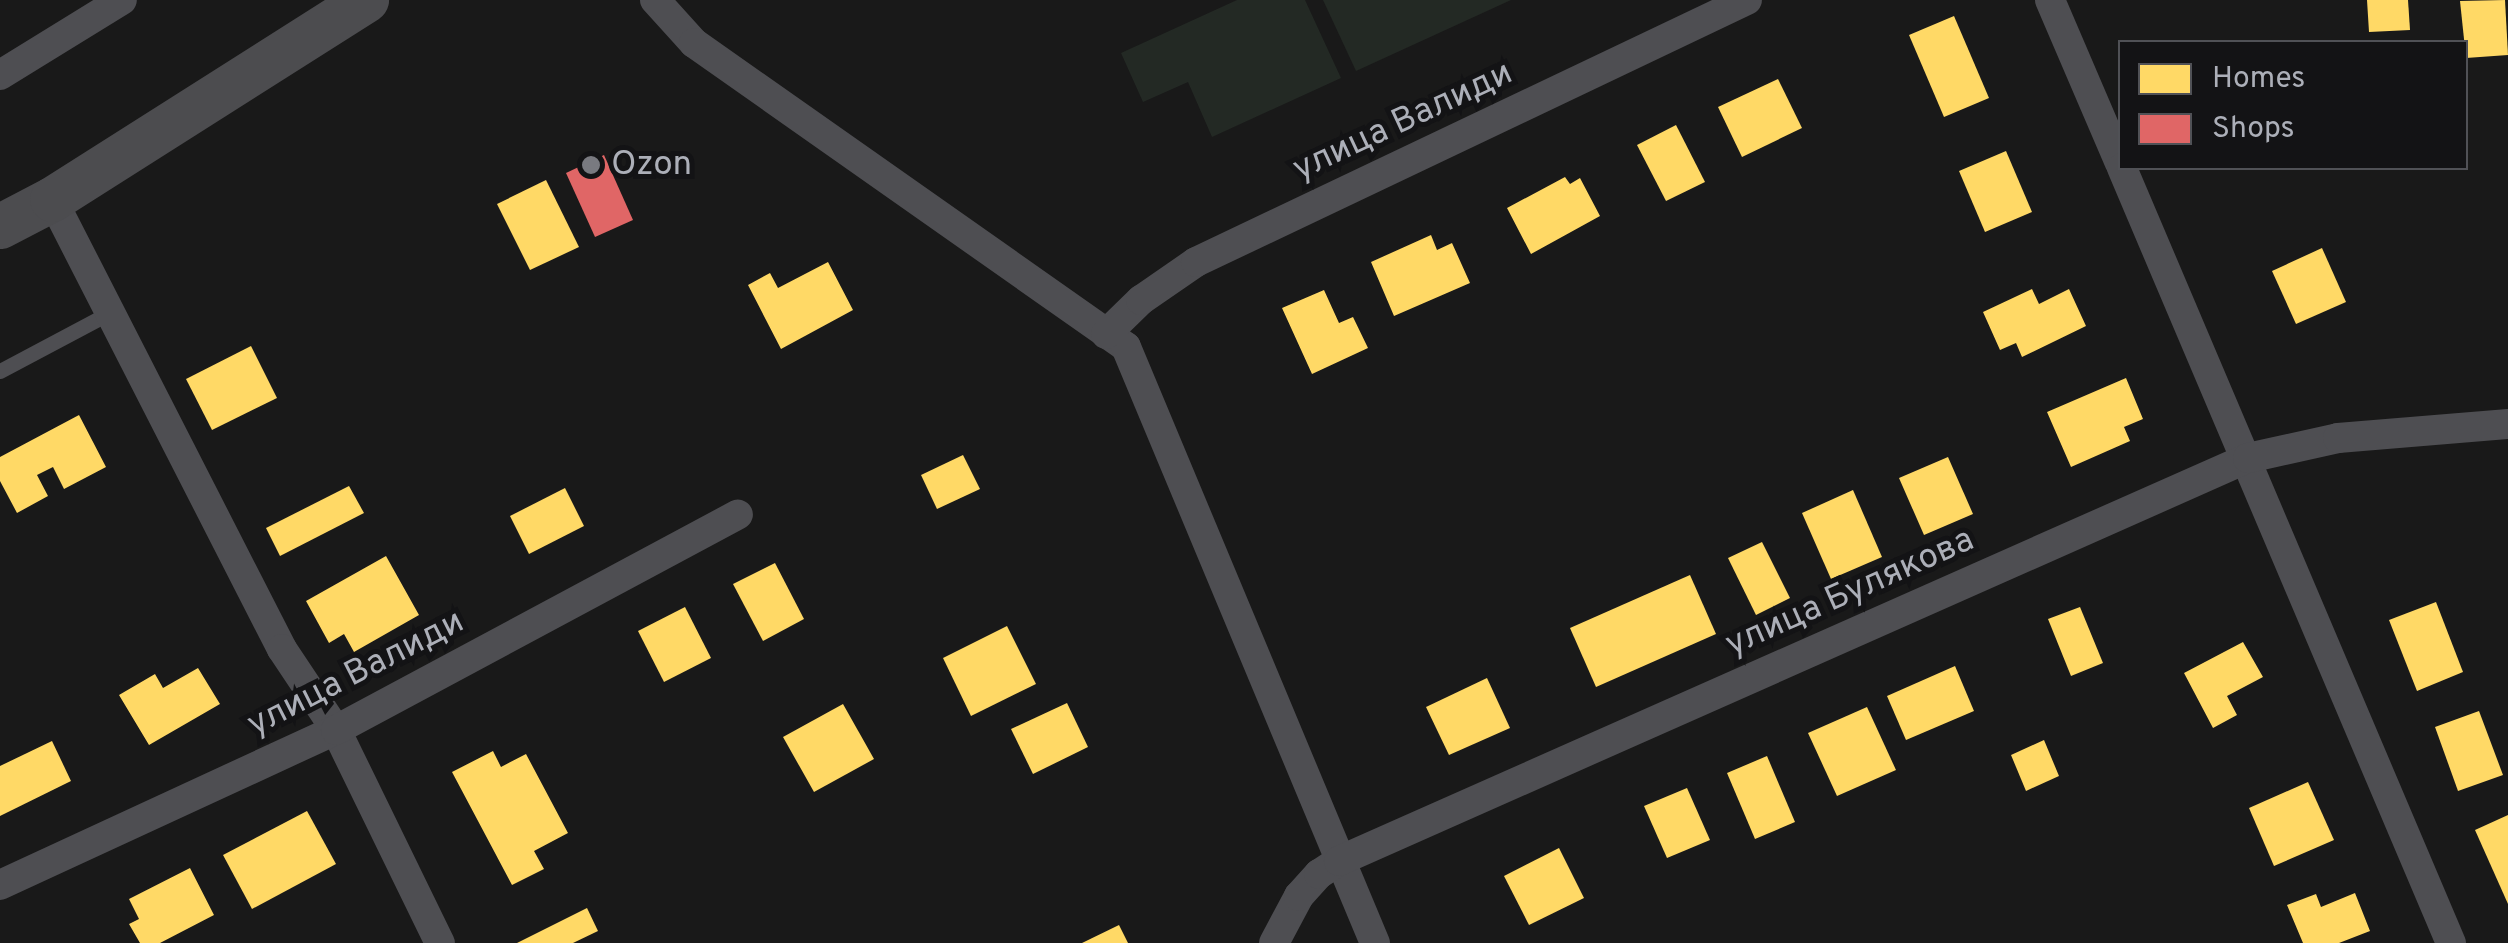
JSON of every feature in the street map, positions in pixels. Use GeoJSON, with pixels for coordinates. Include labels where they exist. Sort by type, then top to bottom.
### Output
{"type":"FeatureCollection","features":[{"type":"Feature","properties":{"kind":"main road"},"geometry":{"type":"LineString","coordinates":[[0,226],[52,199],[366,0]]}},
{"type":"Feature","properties":{"kind":"street"},"geometry":{"type":"LineString","coordinates":[[0,75],[122,0]]}},
{"type":"Feature","properties":{"kind":"street"},"geometry":{"type":"LineString","coordinates":[[656,0],[694,43],[1126,348],[1374,943]]}},
{"type":"Feature","properties":{"kind":"street","name":"улица Валиди"},"geometry":{"type":"LineString","coordinates":[[1106,334],[1142,300],[1196,262],[1747,0]]}},
{"type":"Feature","properties":{"kind":"street"},"geometry":{"type":"LineString","coordinates":[[2050,0],[2118,158]]}},
{"type":"Feature","properties":{"kind":"street"},"geometry":{"type":"LineString","coordinates":[[2123,170],[2452,943]]}},
{"type":"Feature","properties":{"kind":"street"},"geometry":{"type":"LineString","coordinates":[[52,199],[282,649],[336,730],[440,943]]}},
{"type":"Feature","properties":{"kind":"street","name":"улица Булякова"},"geometry":{"type":"LineString","coordinates":[[1274,943],[1300,896],[1319,874],[1340,861],[2248,458],[2338,438],[2508,424]]}},
{"type":"Feature","properties":{"kind":"street","name":"улица Валиди"},"geometry":{"type":"LineString","coordinates":[[0,885],[336,730],[738,514]]}},
{"type":"Feature","properties":{"kind":"lane"},"geometry":{"type":"LineString","coordinates":[[0,372],[112,312]]}},
{"type":"Feature","properties":{"kind":"shaded area"},"geometry":{"type":"Polygon","coordinates":[[[1237,0],[1305,0],[1341,78],[1212,137],[1188,82],[1143,102],[1121,53],[1237,0]]]}},
{"type":"Feature","properties":{"kind":"shaded area"},"geometry":{"type":"Polygon","coordinates":[[[1323,0],[1511,0],[1356,71],[1323,0]]]}},
{"type":"Feature","properties":{"kind":"building: Homes"},"geometry":{"type":"Polygon","coordinates":[[[2367,0],[2408,0],[2410,30],[2369,32],[2367,0]]]}},
{"type":"Feature","properties":{"kind":"building: Homes"},"geometry":{"type":"Polygon","coordinates":[[[2505,0],[2508,55],[2468,58],[2460,1],[2505,0]]]}},
{"type":"Feature","properties":{"kind":"building: Homes"},"geometry":{"type":"Polygon","coordinates":[[[1954,16],[1989,98],[1944,117],[1909,35],[1954,16]]]}},
{"type":"Feature","properties":{"kind":"building: Homes"},"geometry":{"type":"Polygon","coordinates":[[[1778,79],[1802,128],[1742,157],[1718,107],[1778,79]]]}},
{"type":"Feature","properties":{"kind":"building: Homes"},"geometry":{"type":"Polygon","coordinates":[[[1676,125],[1705,182],[1666,201],[1637,145],[1676,125]]]}},
{"type":"Feature","properties":{"kind":"building: Homes"},"geometry":{"type":"Polygon","coordinates":[[[2006,151],[2032,212],[1985,232],[1959,171],[2006,151]]]}},
{"type":"Feature","properties":{"kind":"building: Homes"},"geometry":{"type":"Polygon","coordinates":[[[1565,177],[1570,184],[1580,178],[1600,216],[1531,254],[1507,208],[1565,177]]]}},
{"type":"Feature","properties":{"kind":"building: Homes"},"geometry":{"type":"Polygon","coordinates":[[[546,180],[579,247],[530,270],[497,204],[546,180]]]}},
{"type":"Feature","properties":{"kind":"building: Homes"},"geometry":{"type":"Polygon","coordinates":[[[1431,235],[1437,250],[1452,243],[1470,283],[1394,316],[1371,262],[1431,235]]]}},
{"type":"Feature","properties":{"kind":"building: Homes"},"geometry":{"type":"Polygon","coordinates":[[[2322,248],[2346,302],[2296,324],[2272,271],[2322,248]]]}},
{"type":"Feature","properties":{"kind":"building: Homes"},"geometry":{"type":"Polygon","coordinates":[[[828,262],[853,310],[781,349],[748,285],[770,273],[778,288],[828,262]]]}},
{"type":"Feature","properties":{"kind":"building: Homes"},"geometry":{"type":"Polygon","coordinates":[[[2032,289],[2039,304],[2069,289],[2086,326],[2022,357],[2016,343],[2000,350],[1983,312],[2032,289]]]}},
{"type":"Feature","properties":{"kind":"building: Homes"},"geometry":{"type":"Polygon","coordinates":[[[1324,290],[1339,323],[1353,317],[1368,348],[1312,374],[1282,308],[1324,290]]]}},
{"type":"Feature","properties":{"kind":"building: Homes"},"geometry":{"type":"Polygon","coordinates":[[[251,346],[277,398],[212,430],[186,379],[251,346]]]}},
{"type":"Feature","properties":{"kind":"building: Homes"},"geometry":{"type":"Polygon","coordinates":[[[2126,378],[2143,419],[2124,427],[2130,441],[2071,467],[2047,412],[2126,378]]]}},
{"type":"Feature","properties":{"kind":"building: Homes"},"geometry":{"type":"Polygon","coordinates":[[[79,415],[106,467],[64,489],[53,467],[37,475],[48,496],[17,513],[0,481],[0,457],[79,415]]]}},
{"type":"Feature","properties":{"kind":"building: Homes"},"geometry":{"type":"Polygon","coordinates":[[[963,455],[980,489],[937,509],[921,475],[963,455]]]}},
{"type":"Feature","properties":{"kind":"building: Homes"},"geometry":{"type":"Polygon","coordinates":[[[1948,457],[1973,514],[1924,535],[1899,478],[1948,457]]]}},
{"type":"Feature","properties":{"kind":"building: Homes"},"geometry":{"type":"Polygon","coordinates":[[[349,486],[364,513],[280,556],[266,528],[349,486]]]}},
{"type":"Feature","properties":{"kind":"building: Homes"},"geometry":{"type":"Polygon","coordinates":[[[565,488],[584,526],[529,554],[510,516],[565,488]]]}},
{"type":"Feature","properties":{"kind":"building: Homes"},"geometry":{"type":"Polygon","coordinates":[[[1853,490],[1882,557],[1831,579],[1802,513],[1853,490]]]}},
{"type":"Feature","properties":{"kind":"building: Homes"},"geometry":{"type":"Polygon","coordinates":[[[1762,542],[1790,598],[1756,615],[1728,558],[1762,542]]]}},
{"type":"Feature","properties":{"kind":"building: Homes"},"geometry":{"type":"Polygon","coordinates":[[[386,556],[419,615],[354,652],[344,634],[329,643],[306,601],[386,556]]]}},
{"type":"Feature","properties":{"kind":"building: Homes"},"geometry":{"type":"Polygon","coordinates":[[[775,563],[804,619],[763,641],[733,584],[775,563]]]}},
{"type":"Feature","properties":{"kind":"building: Homes"},"geometry":{"type":"Polygon","coordinates":[[[1690,575],[1716,634],[1596,687],[1570,628],[1690,575]]]}},
{"type":"Feature","properties":{"kind":"building: Homes"},"geometry":{"type":"Polygon","coordinates":[[[2436,602],[2463,672],[2417,691],[2389,620],[2436,602]]]}},
{"type":"Feature","properties":{"kind":"building: Homes"},"geometry":{"type":"Polygon","coordinates":[[[685,607],[711,658],[664,682],[638,631],[685,607]]]}},
{"type":"Feature","properties":{"kind":"building: Homes"},"geometry":{"type":"Polygon","coordinates":[[[2080,607],[2103,663],[2071,676],[2048,619],[2080,607]]]}},
{"type":"Feature","properties":{"kind":"building: Homes"},"geometry":{"type":"Polygon","coordinates":[[[1007,626],[1036,684],[971,716],[943,658],[1007,626]]]}},
{"type":"Feature","properties":{"kind":"building: Homes"},"geometry":{"type":"Polygon","coordinates":[[[2243,642],[2263,677],[2227,696],[2237,715],[2213,728],[2184,673],[2243,642]]]}},
{"type":"Feature","properties":{"kind":"building: Homes"},"geometry":{"type":"Polygon","coordinates":[[[1955,666],[1974,711],[1906,740],[1887,696],[1955,666]]]}},
{"type":"Feature","properties":{"kind":"building: Homes"},"geometry":{"type":"Polygon","coordinates":[[[198,668],[220,704],[149,745],[119,695],[155,674],[163,688],[198,668]]]}},
{"type":"Feature","properties":{"kind":"building: Homes"},"geometry":{"type":"Polygon","coordinates":[[[1487,678],[1510,728],[1449,755],[1426,707],[1487,678]]]}},
{"type":"Feature","properties":{"kind":"building: Homes"},"geometry":{"type":"Polygon","coordinates":[[[1067,703],[1088,747],[1033,774],[1011,729],[1067,703]]]}},
{"type":"Feature","properties":{"kind":"building: Homes"},"geometry":{"type":"Polygon","coordinates":[[[843,704],[874,759],[814,792],[783,737],[843,704]]]}},
{"type":"Feature","properties":{"kind":"building: Homes"},"geometry":{"type":"Polygon","coordinates":[[[1867,707],[1896,770],[1837,796],[1808,733],[1867,707]]]}},
{"type":"Feature","properties":{"kind":"building: Homes"},"geometry":{"type":"Polygon","coordinates":[[[2479,711],[2503,775],[2458,791],[2435,727],[2479,711]]]}},
{"type":"Feature","properties":{"kind":"building: Homes"},"geometry":{"type":"Polygon","coordinates":[[[2044,740],[2059,776],[2026,791],[2011,755],[2044,740]]]}},
{"type":"Feature","properties":{"kind":"building: Homes"},"geometry":{"type":"Polygon","coordinates":[[[52,741],[71,781],[0,816],[0,766],[52,741]]]}},
{"type":"Feature","properties":{"kind":"building: Homes"},"geometry":{"type":"Polygon","coordinates":[[[493,751],[501,767],[526,754],[568,833],[534,851],[544,869],[512,885],[452,772],[493,751]]]}},
{"type":"Feature","properties":{"kind":"building: Homes"},"geometry":{"type":"Polygon","coordinates":[[[1767,756],[1795,822],[1755,839],[1727,773],[1767,756]]]}},
{"type":"Feature","properties":{"kind":"building: Homes"},"geometry":{"type":"Polygon","coordinates":[[[2308,782],[2334,840],[2274,866],[2249,808],[2308,782]]]}},
{"type":"Feature","properties":{"kind":"building: Homes"},"geometry":{"type":"Polygon","coordinates":[[[1687,788],[1710,840],[1667,858],[1644,806],[1687,788]]]}},
{"type":"Feature","properties":{"kind":"building: Homes"},"geometry":{"type":"Polygon","coordinates":[[[307,811],[336,864],[252,909],[223,855],[307,811]]]}},
{"type":"Feature","properties":{"kind":"building: Homes"},"geometry":{"type":"Polygon","coordinates":[[[2508,815],[2508,904],[2475,830],[2508,815]]]}},
{"type":"Feature","properties":{"kind":"building: Homes"},"geometry":{"type":"Polygon","coordinates":[[[1559,848],[1584,898],[1529,925],[1504,876],[1559,848]]]}},
{"type":"Feature","properties":{"kind":"building: Homes"},"geometry":{"type":"Polygon","coordinates":[[[190,868],[214,915],[160,943],[140,943],[129,924],[139,919],[129,899],[190,868]]]}},
{"type":"Feature","properties":{"kind":"building: Homes"},"geometry":{"type":"Polygon","coordinates":[[[2355,893],[2370,931],[2339,943],[2303,943],[2287,905],[2316,894],[2321,907],[2355,893]]]}},
{"type":"Feature","properties":{"kind":"building: Homes"},"geometry":{"type":"Polygon","coordinates":[[[587,908],[598,931],[573,943],[517,943],[587,908]]]}},
{"type":"Feature","properties":{"kind":"building: Homes"},"geometry":{"type":"Polygon","coordinates":[[[1119,925],[1128,943],[1082,943],[1119,925]]]}},
{"type":"Feature","properties":{"kind":"building: Shops"},"geometry":{"type":"Polygon","coordinates":[[[604,155],[633,220],[595,237],[566,173],[604,155]]]}},
{"type":"Feature","properties":{"kind":"place","name":"Ozon"},"geometry":{"type":"Point","coordinates":[591,165]}}]}
